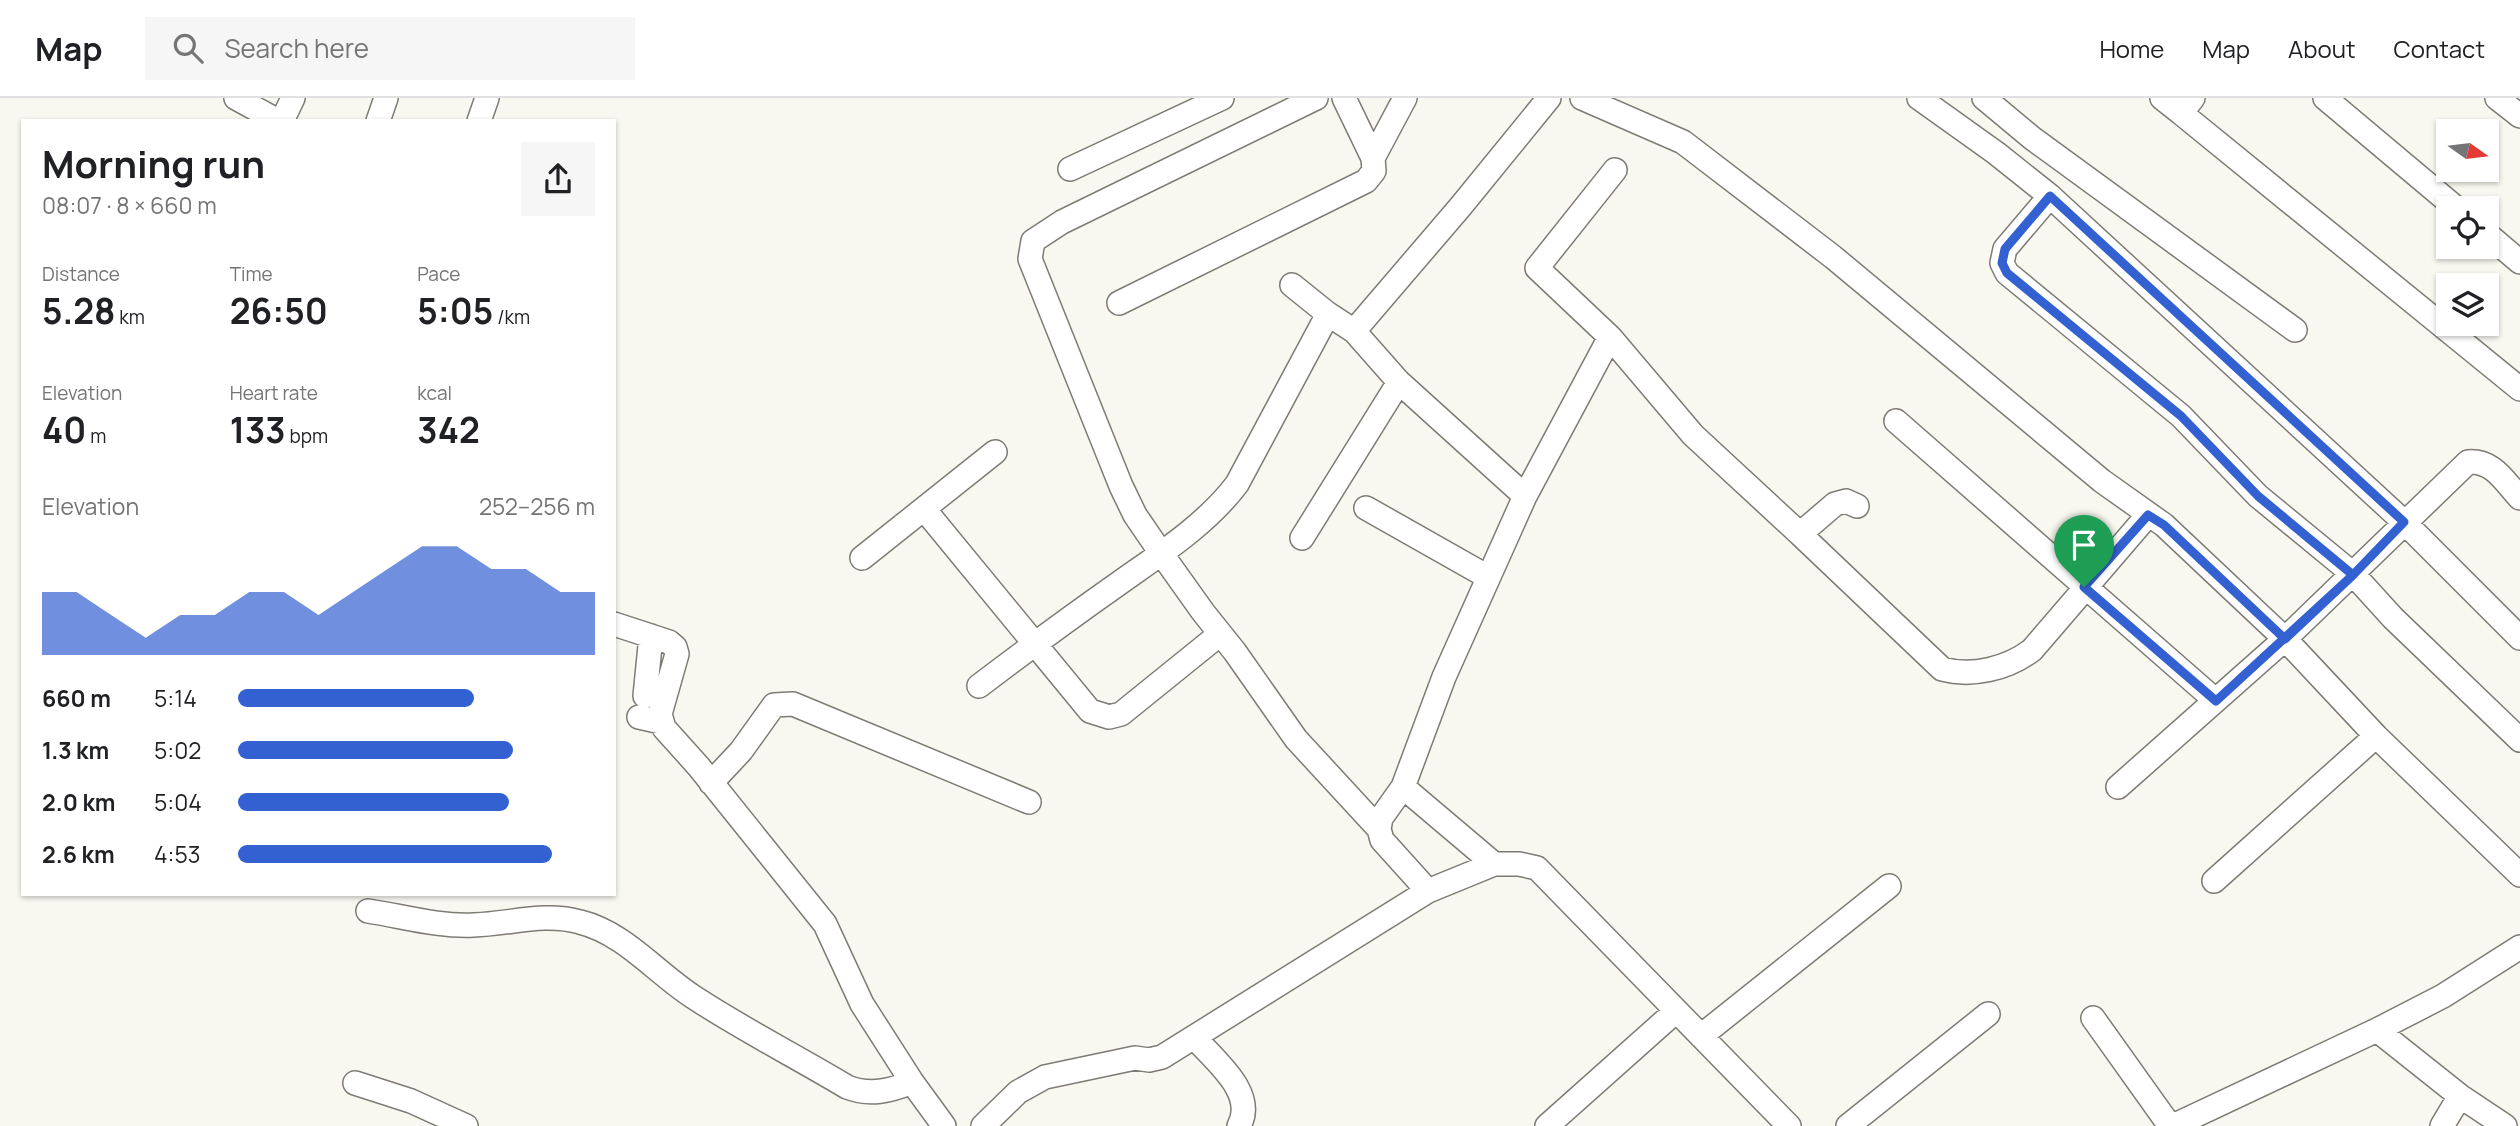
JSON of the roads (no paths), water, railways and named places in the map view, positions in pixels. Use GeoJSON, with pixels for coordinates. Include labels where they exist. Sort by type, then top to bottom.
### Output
{"type":"FeatureCollection","features":[{"type":"Feature","properties":{"kind":"street"},"geometry":{"type":"LineString","coordinates":[[236,98],[276,119]]}},
{"type":"Feature","properties":{"kind":"street"},"geometry":{"type":"LineString","coordinates":[[281,119],[293,98]]}},
{"type":"Feature","properties":{"kind":"street"},"geometry":{"type":"LineString","coordinates":[[379,119],[386,98]]}},
{"type":"Feature","properties":{"kind":"street"},"geometry":{"type":"LineString","coordinates":[[480,119],[488,98]]}},
{"type":"Feature","properties":{"kind":"street"},"geometry":{"type":"LineString","coordinates":[[1069,169],[1222,98]]}},
{"type":"Feature","properties":{"kind":"street"},"geometry":{"type":"LineString","coordinates":[[1316,98],[1062,222],[1032,241],[1030,259],[1135,515],[1296,739],[1379,830],[1382,840],[1428,891]]}},
{"type":"Feature","properties":{"kind":"street"},"geometry":{"type":"LineString","coordinates":[[1119,303],[1366,181],[1374,171],[1373,158],[1344,98]]}},
{"type":"Feature","properties":{"kind":"street"},"geometry":{"type":"LineString","coordinates":[[1373,158],[1405,98]]}},
{"type":"Feature","properties":{"kind":"street"},"geometry":{"type":"LineString","coordinates":[[1354,331],[1549,98]]}},
{"type":"Feature","properties":{"kind":"street"},"geometry":{"type":"LineString","coordinates":[[1582,98],[1683,142],[1833,257],[2102,481],[2164,525],[2285,639],[2376,736],[2520,875]]}},
{"type":"Feature","properties":{"kind":"street"},"geometry":{"type":"LineString","coordinates":[[1919,98],[2050,196],[2404,522],[2520,638]]}},
{"type":"Feature","properties":{"kind":"street"},"geometry":{"type":"LineString","coordinates":[[1984,98],[2032,138],[2295,330]]}},
{"type":"Feature","properties":{"kind":"street"},"geometry":{"type":"LineString","coordinates":[[2162,98],[2187,106],[2520,389]]}},
{"type":"Feature","properties":{"kind":"street"},"geometry":{"type":"LineString","coordinates":[[2325,98],[2442,196]]}},
{"type":"Feature","properties":{"kind":"street"},"geometry":{"type":"LineString","coordinates":[[2497,98],[2520,116]]}},
{"type":"Feature","properties":{"kind":"street"},"geometry":{"type":"LineString","coordinates":[[1615,170],[1537,268],[1610,337],[1693,435],[1942,668],[1958,673],[1976,672],[2009,663],[2032,650],[2148,515]]}},
{"type":"Feature","properties":{"kind":"street"},"geometry":{"type":"LineString","coordinates":[[2050,196],[2005,249],[2002,263],[2007,273],[2181,416],[2258,496],[2353,575],[2393,618],[2520,740]]}},
{"type":"Feature","properties":{"kind":"street"},"geometry":{"type":"LineString","coordinates":[[2499,244],[2520,261]]}},
{"type":"Feature","properties":{"kind":"street"},"geometry":{"type":"LineString","coordinates":[[1292,285],[1354,331],[1399,382],[1525,496]]}},
{"type":"Feature","properties":{"kind":"street"},"geometry":{"type":"LineString","coordinates":[[979,686],[1161,553],[1221,504],[1237,484],[1328,314]]}},
{"type":"Feature","properties":{"kind":"street"},"geometry":{"type":"LineString","coordinates":[[1379,830],[1381,818],[1403,787],[1444,677],[1525,496],[1610,337]]}},
{"type":"Feature","properties":{"kind":"street"},"geometry":{"type":"LineString","coordinates":[[1302,538],[1399,382]]}},
{"type":"Feature","properties":{"kind":"street"},"geometry":{"type":"LineString","coordinates":[[1896,421],[2216,701]]}},
{"type":"Feature","properties":{"kind":"street"},"geometry":{"type":"LineString","coordinates":[[862,558],[995,452]]}},
{"type":"Feature","properties":{"kind":"street"},"geometry":{"type":"LineString","coordinates":[[2118,787],[2285,639],[2468,462],[2478,461],[2489,465],[2520,498]]}},
{"type":"Feature","properties":{"kind":"street"},"geometry":{"type":"LineString","coordinates":[[1800,534],[1835,504],[1846,501],[1857,506]]}},
{"type":"Feature","properties":{"kind":"street"},"geometry":{"type":"LineString","coordinates":[[1366,508],[1488,577]]}},
{"type":"Feature","properties":{"kind":"street"},"geometry":{"type":"LineString","coordinates":[[924,509],[1090,711],[1109,717],[1121,714],[1220,634]]}},
{"type":"Feature","properties":{"kind":"street"},"geometry":{"type":"LineString","coordinates":[[616,625],[669,642],[675,647],[677,654],[663,700],[648,712],[711,783],[825,924],[862,1004],[944,1126]]}},
{"type":"Feature","properties":{"kind":"street"},"geometry":{"type":"LineString","coordinates":[[711,783],[741,751],[768,711],[781,703],[793,704],[1029,802]]}},
{"type":"Feature","properties":{"kind":"street"},"geometry":{"type":"LineString","coordinates":[[2214,881],[2376,736]]}},
{"type":"Feature","properties":{"kind":"street"},"geometry":{"type":"LineString","coordinates":[[1403,787],[1494,864]]}},
{"type":"Feature","properties":{"kind":"street"},"geometry":{"type":"LineString","coordinates":[[983,1126],[1018,1092],[1045,1077],[1135,1058],[1149,1060],[1163,1057],[1428,891],[1494,864],[1519,864],[1537,868],[1789,1126]]}},
{"type":"Feature","properties":{"kind":"street"},"geometry":{"type":"LineString","coordinates":[[1701,1036],[1889,886]]}},
{"type":"Feature","properties":{"kind":"street"},"geometry":{"type":"LineString","coordinates":[[368,911],[447,924],[474,925],[537,917],[578,921],[615,937],[694,997],[848,1087],[861,1092],[875,1092],[912,1082]]}},
{"type":"Feature","properties":{"kind":"street"},"geometry":{"type":"LineString","coordinates":[[2093,1018],[2171,1126],[2377,1030],[2443,996],[2520,947]]}},
{"type":"Feature","properties":{"kind":"street"},"geometry":{"type":"LineString","coordinates":[[1547,1126],[1676,1011]]}},
{"type":"Feature","properties":{"kind":"street"},"geometry":{"type":"LineString","coordinates":[[1848,1126],[1988,1014]]}},
{"type":"Feature","properties":{"kind":"street"},"geometry":{"type":"LineString","coordinates":[[2377,1030],[2460,1096],[2505,1126]]}},
{"type":"Feature","properties":{"kind":"street"},"geometry":{"type":"LineString","coordinates":[[1194,1037],[1240,1090],[1244,1116],[1239,1126]]}},
{"type":"Feature","properties":{"kind":"street"},"geometry":{"type":"LineString","coordinates":[[355,1083],[411,1101],[466,1126]]}},
{"type":"Feature","properties":{"kind":"street"},"geometry":{"type":"LineString","coordinates":[[2442,1126],[2460,1096]]}}]}
